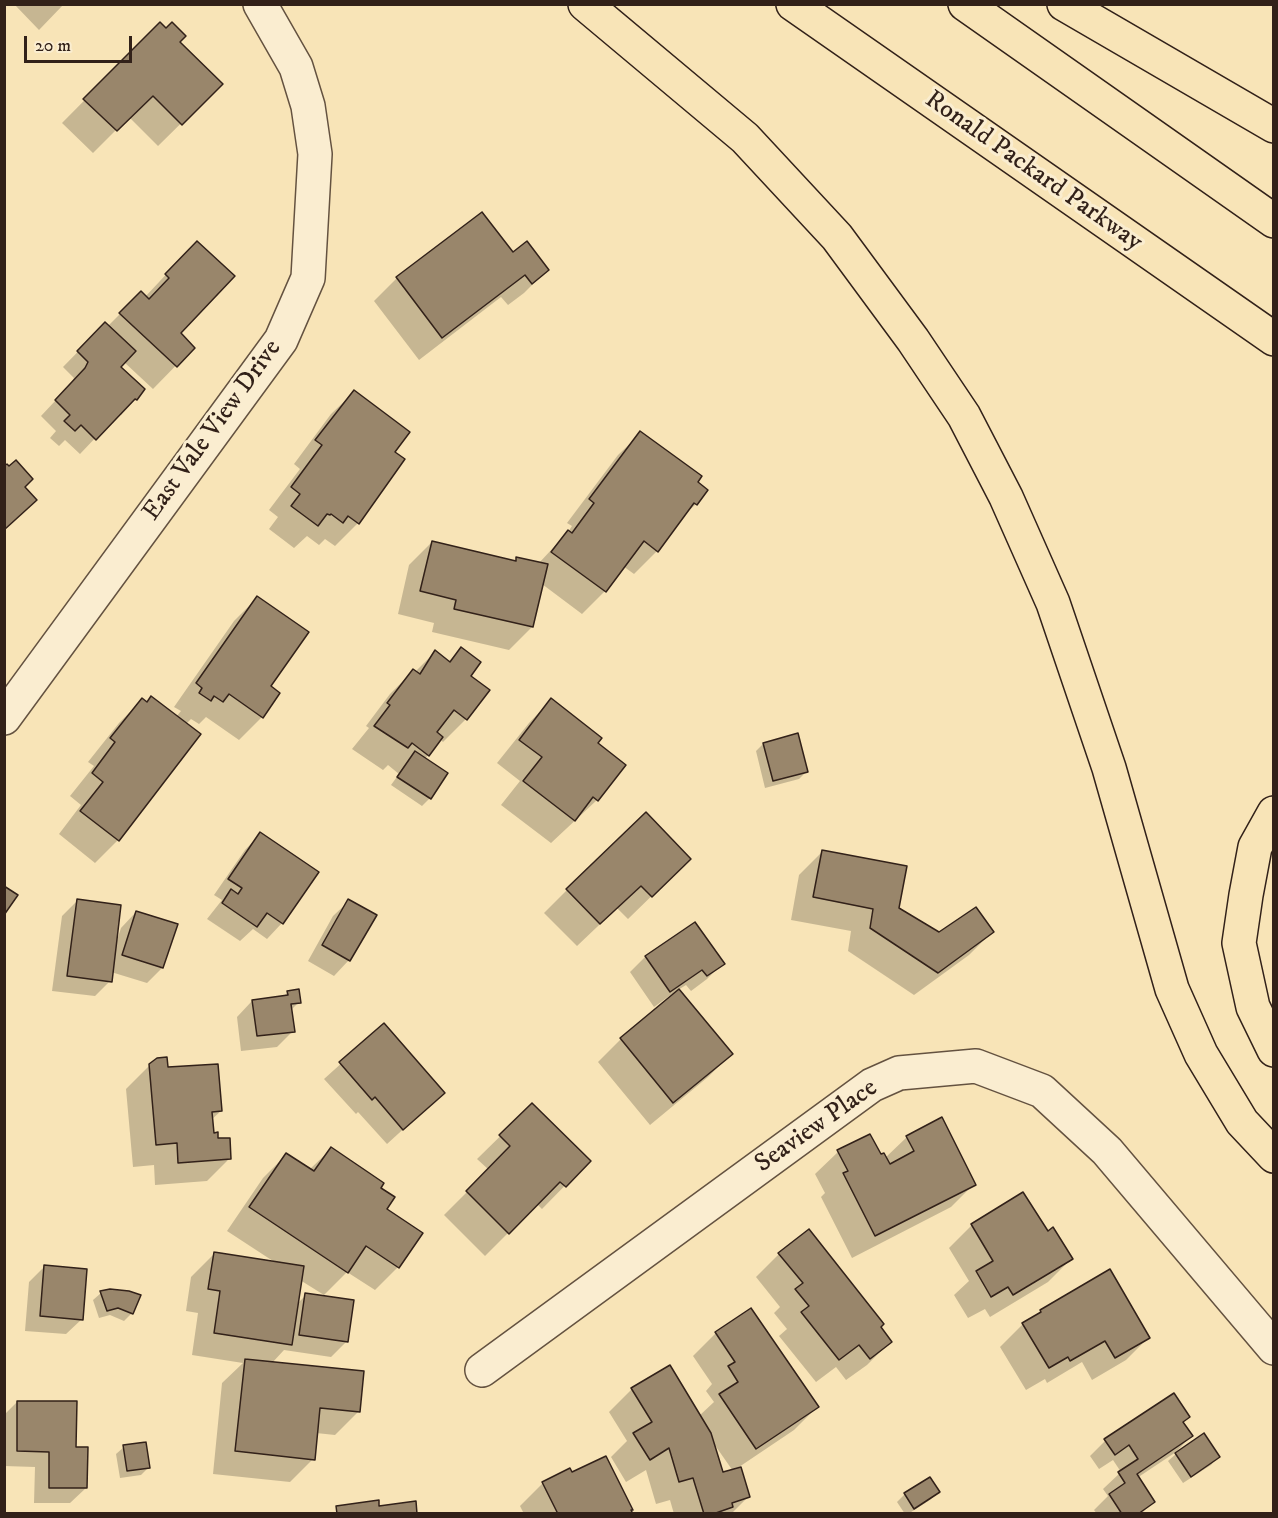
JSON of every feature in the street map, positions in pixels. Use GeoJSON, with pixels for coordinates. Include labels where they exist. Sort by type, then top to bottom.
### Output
{"type":"FeatureCollection","features":[{"type":"Feature","properties":{"kind":"highway"},"geometry":{"type":"LineString","coordinates":[[585,4],[745,138],[837,237],[913,340],[964,416],[1006,497],[1053,603],[1109,768],[1172,989],[1201,1054],[1242,1122],[1274,1156]]}},
{"type":"Feature","properties":{"kind":"highway","name":"Ronald Packard Parkway"},"geometry":{"type":"LineString","coordinates":[[793,4],[1274,339]]}},
{"type":"Feature","properties":{"kind":"highway"},"geometry":{"type":"LineString","coordinates":[[964,4],[1274,221]]}},
{"type":"Feature","properties":{"kind":"highway"},"geometry":{"type":"LineString","coordinates":[[1064,4],[1274,126]]}},
{"type":"Feature","properties":{"kind":"highway"},"geometry":{"type":"LineString","coordinates":[[1274,813],[1255,847],[1239,943],[1253,1007],[1274,1050]]}},
{"type":"Feature","properties":{"kind":"street","name":"East Vale View Drive"},"geometry":{"type":"LineString","coordinates":[[4,718],[281,340],[308,278],[315,154],[308,106],[296,67],[260,4]]}},
{"type":"Feature","properties":{"kind":"street","name":"Seaview Place"},"geometry":{"type":"LineString","coordinates":[[482,1370],[872,1085],[899,1073],[976,1066],[1042,1091],[1107,1151],[1274,1348]]}},
{"type":"Feature","properties":{"kind":"building"},"geometry":{"type":"Polygon","coordinates":[[[160,22],[166,28],[172,22],[186,36],[180,42],[223,84],[182,125],[153,96],[117,131],[83,99],[160,22]]]}},
{"type":"Feature","properties":{"kind":"building"},"geometry":{"type":"Polygon","coordinates":[[[482,212],[513,252],[527,241],[549,270],[532,284],[525,275],[442,338],[396,277],[482,212]]]}},
{"type":"Feature","properties":{"kind":"building"},"geometry":{"type":"Polygon","coordinates":[[[197,241],[235,276],[181,333],[195,348],[177,367],[119,313],[141,291],[149,299],[169,278],[165,274],[197,241]]]}},
{"type":"Feature","properties":{"kind":"building"},"geometry":{"type":"Polygon","coordinates":[[[105,322],[136,351],[121,367],[145,389],[137,400],[135,399],[96,440],[81,425],[75,431],[64,421],[70,415],[55,400],[85,368],[88,362],[77,351],[105,322]]]}},
{"type":"Feature","properties":{"kind":"building"},"geometry":{"type":"Polygon","coordinates":[[[354,390],[410,432],[395,452],[405,459],[359,524],[348,516],[343,523],[331,514],[327,514],[318,526],[291,506],[300,494],[291,487],[322,445],[315,440],[354,390]]]}},
{"type":"Feature","properties":{"kind":"building"},"geometry":{"type":"Polygon","coordinates":[[[640,431],[702,476],[698,482],[708,490],[697,505],[694,503],[658,552],[644,541],[606,592],[551,552],[568,530],[572,533],[594,503],[589,499],[640,431]]]}},
{"type":"Feature","properties":{"kind":"building"},"geometry":{"type":"Polygon","coordinates":[[[16,460],[33,479],[25,487],[37,500],[4,530],[4,466],[7,464],[9,466],[16,460]]]}},
{"type":"Feature","properties":{"kind":"building"},"geometry":{"type":"Polygon","coordinates":[[[432,541],[516,561],[516,557],[548,564],[533,627],[454,609],[456,600],[420,591],[432,541]]]}},
{"type":"Feature","properties":{"kind":"building"},"geometry":{"type":"Polygon","coordinates":[[[257,596],[309,632],[271,686],[280,693],[263,718],[229,694],[223,702],[214,696],[211,701],[199,693],[202,688],[196,683],[257,596]]]}},
{"type":"Feature","properties":{"kind":"building"},"geometry":{"type":"Polygon","coordinates":[[[461,647],[481,662],[471,676],[490,690],[467,720],[454,710],[437,732],[443,737],[429,756],[412,743],[408,748],[374,726],[390,705],[387,703],[413,669],[420,674],[435,650],[450,662],[461,647]]]}},
{"type":"Feature","properties":{"kind":"building"},"geometry":{"type":"Polygon","coordinates":[[[151,696],[201,734],[119,841],[80,811],[103,782],[92,773],[115,742],[110,738],[142,698],[147,702],[151,696]]]}},
{"type":"Feature","properties":{"kind":"building"},"geometry":{"type":"Polygon","coordinates":[[[551,698],[602,738],[598,743],[626,765],[598,801],[593,797],[575,821],[523,781],[542,757],[519,740],[551,698]]]}},
{"type":"Feature","properties":{"kind":"building"},"geometry":{"type":"Polygon","coordinates":[[[798,733],[808,772],[773,781],[763,743],[798,733]]]}},
{"type":"Feature","properties":{"kind":"building"},"geometry":{"type":"Polygon","coordinates":[[[415,751],[448,773],[431,799],[397,777],[415,751]]]}},
{"type":"Feature","properties":{"kind":"building"},"geometry":{"type":"Polygon","coordinates":[[[646,812],[691,859],[652,897],[641,886],[600,924],[566,889],[646,812]]]}},
{"type":"Feature","properties":{"kind":"building"},"geometry":{"type":"Polygon","coordinates":[[[260,832],[319,872],[283,924],[267,913],[257,927],[222,903],[231,889],[238,894],[242,888],[228,879],[260,832]]]}},
{"type":"Feature","properties":{"kind":"building"},"geometry":{"type":"Polygon","coordinates":[[[822,850],[907,866],[899,908],[939,932],[976,907],[994,932],[938,973],[870,928],[873,909],[813,897],[822,850]]]}},
{"type":"Feature","properties":{"kind":"building"},"geometry":{"type":"Polygon","coordinates":[[[4,886],[18,895],[4,915],[4,886]]]}},
{"type":"Feature","properties":{"kind":"building"},"geometry":{"type":"Polygon","coordinates":[[[77,899],[121,905],[112,982],[67,976],[77,899]]]}},
{"type":"Feature","properties":{"kind":"building"},"geometry":{"type":"Polygon","coordinates":[[[348,899],[377,915],[350,961],[322,945],[348,899]]]}},
{"type":"Feature","properties":{"kind":"building"},"geometry":{"type":"Polygon","coordinates":[[[136,911],[178,924],[163,968],[122,955],[136,911]]]}},
{"type":"Feature","properties":{"kind":"building"},"geometry":{"type":"Polygon","coordinates":[[[695,922],[725,964],[707,976],[702,970],[670,992],[645,956],[695,922]]]}},
{"type":"Feature","properties":{"kind":"building"},"geometry":{"type":"Polygon","coordinates":[[[299,989],[301,1003],[291,1004],[295,1032],[257,1036],[252,1000],[288,995],[287,991],[299,989]]]}},
{"type":"Feature","properties":{"kind":"building"},"geometry":{"type":"Polygon","coordinates":[[[679,989],[733,1054],[673,1103],[620,1038],[679,989]]]}},
{"type":"Feature","properties":{"kind":"building"},"geometry":{"type":"Polygon","coordinates":[[[384,1023],[445,1093],[403,1130],[375,1097],[372,1100],[339,1062],[384,1023]]]}},
{"type":"Feature","properties":{"kind":"building"},"geometry":{"type":"Polygon","coordinates":[[[167,1057],[168,1067],[218,1064],[222,1111],[212,1112],[214,1133],[218,1132],[218,1138],[230,1138],[231,1159],[178,1163],[177,1143],[156,1145],[149,1064],[157,1058],[167,1057]]]}},
{"type":"Feature","properties":{"kind":"building"},"geometry":{"type":"Polygon","coordinates":[[[532,1103],[591,1161],[566,1187],[560,1182],[509,1234],[466,1191],[510,1146],[499,1135],[532,1103]]]}},
{"type":"Feature","properties":{"kind":"building"},"geometry":{"type":"Polygon","coordinates":[[[942,1117],[976,1185],[875,1236],[843,1173],[848,1171],[837,1150],[870,1134],[881,1154],[884,1153],[890,1164],[914,1151],[906,1136],[942,1117]]]}},
{"type":"Feature","properties":{"kind":"building"},"geometry":{"type":"Polygon","coordinates":[[[331,1147],[384,1183],[381,1188],[395,1197],[387,1209],[423,1233],[399,1268],[366,1246],[348,1273],[249,1207],[286,1153],[314,1171],[331,1147]]]}},
{"type":"Feature","properties":{"kind":"building"},"geometry":{"type":"Polygon","coordinates":[[[1023,1192],[1048,1231],[1053,1227],[1073,1259],[1013,1295],[1008,1287],[991,1297],[976,1271],[993,1261],[971,1224],[1023,1192]]]}},
{"type":"Feature","properties":{"kind":"building"},"geometry":{"type":"Polygon","coordinates":[[[809,1229],[884,1324],[881,1327],[892,1342],[870,1359],[859,1345],[839,1360],[801,1312],[809,1306],[795,1289],[803,1283],[778,1253],[809,1229]]]}},
{"type":"Feature","properties":{"kind":"building"},"geometry":{"type":"Polygon","coordinates":[[[214,1252],[304,1266],[292,1345],[214,1333],[220,1291],[208,1289],[214,1252]]]}},
{"type":"Feature","properties":{"kind":"building"},"geometry":{"type":"Polygon","coordinates":[[[44,1265],[87,1269],[83,1320],[40,1316],[44,1265]]]}},
{"type":"Feature","properties":{"kind":"building"},"geometry":{"type":"Polygon","coordinates":[[[1110,1269],[1150,1338],[1115,1358],[1105,1341],[1070,1361],[1068,1357],[1049,1368],[1022,1323],[1110,1269]]]}},
{"type":"Feature","properties":{"kind":"building"},"geometry":{"type":"Polygon","coordinates":[[[110,1289],[141,1295],[133,1314],[118,1308],[107,1311],[100,1291],[110,1289]]]}},
{"type":"Feature","properties":{"kind":"building"},"geometry":{"type":"Polygon","coordinates":[[[305,1293],[354,1300],[348,1342],[299,1335],[305,1293]]]}},
{"type":"Feature","properties":{"kind":"building"},"geometry":{"type":"Polygon","coordinates":[[[751,1308],[819,1407],[756,1449],[719,1394],[738,1382],[728,1366],[735,1362],[715,1332],[751,1308]]]}},
{"type":"Feature","properties":{"kind":"building"},"geometry":{"type":"Polygon","coordinates":[[[245,1359],[364,1371],[360,1412],[320,1408],[315,1460],[235,1451],[245,1359]]]}},
{"type":"Feature","properties":{"kind":"building"},"geometry":{"type":"Polygon","coordinates":[[[670,1365],[711,1433],[723,1472],[741,1467],[750,1497],[732,1503],[733,1507],[713,1514],[704,1514],[693,1478],[679,1482],[669,1448],[650,1460],[633,1433],[652,1422],[631,1388],[670,1365]]]}},
{"type":"Feature","properties":{"kind":"building"},"geometry":{"type":"Polygon","coordinates":[[[1174,1393],[1190,1417],[1183,1422],[1193,1436],[1137,1474],[1155,1502],[1138,1514],[1122,1514],[1109,1494],[1125,1483],[1118,1472],[1138,1459],[1129,1445],[1115,1455],[1104,1439],[1174,1393]]]}},
{"type":"Feature","properties":{"kind":"building"},"geometry":{"type":"Polygon","coordinates":[[[17,1401],[77,1401],[76,1447],[88,1447],[87,1488],[49,1488],[49,1452],[17,1451],[17,1401]]]}},
{"type":"Feature","properties":{"kind":"building"},"geometry":{"type":"Polygon","coordinates":[[[1204,1433],[1220,1457],[1191,1477],[1175,1453],[1204,1433]]]}},
{"type":"Feature","properties":{"kind":"building"},"geometry":{"type":"Polygon","coordinates":[[[146,1442],[150,1468],[127,1471],[123,1445],[146,1442]]]}},
{"type":"Feature","properties":{"kind":"building"},"geometry":{"type":"Polygon","coordinates":[[[606,1456],[633,1514],[558,1514],[542,1482],[570,1468],[572,1472],[606,1456]]]}},
{"type":"Feature","properties":{"kind":"building"},"geometry":{"type":"Polygon","coordinates":[[[930,1477],[940,1492],[914,1509],[904,1493],[930,1477]]]}},
{"type":"Feature","properties":{"kind":"building"},"geometry":{"type":"Polygon","coordinates":[[[379,1500],[379,1506],[416,1501],[417,1514],[337,1514],[336,1506],[379,1500]]]}}]}
